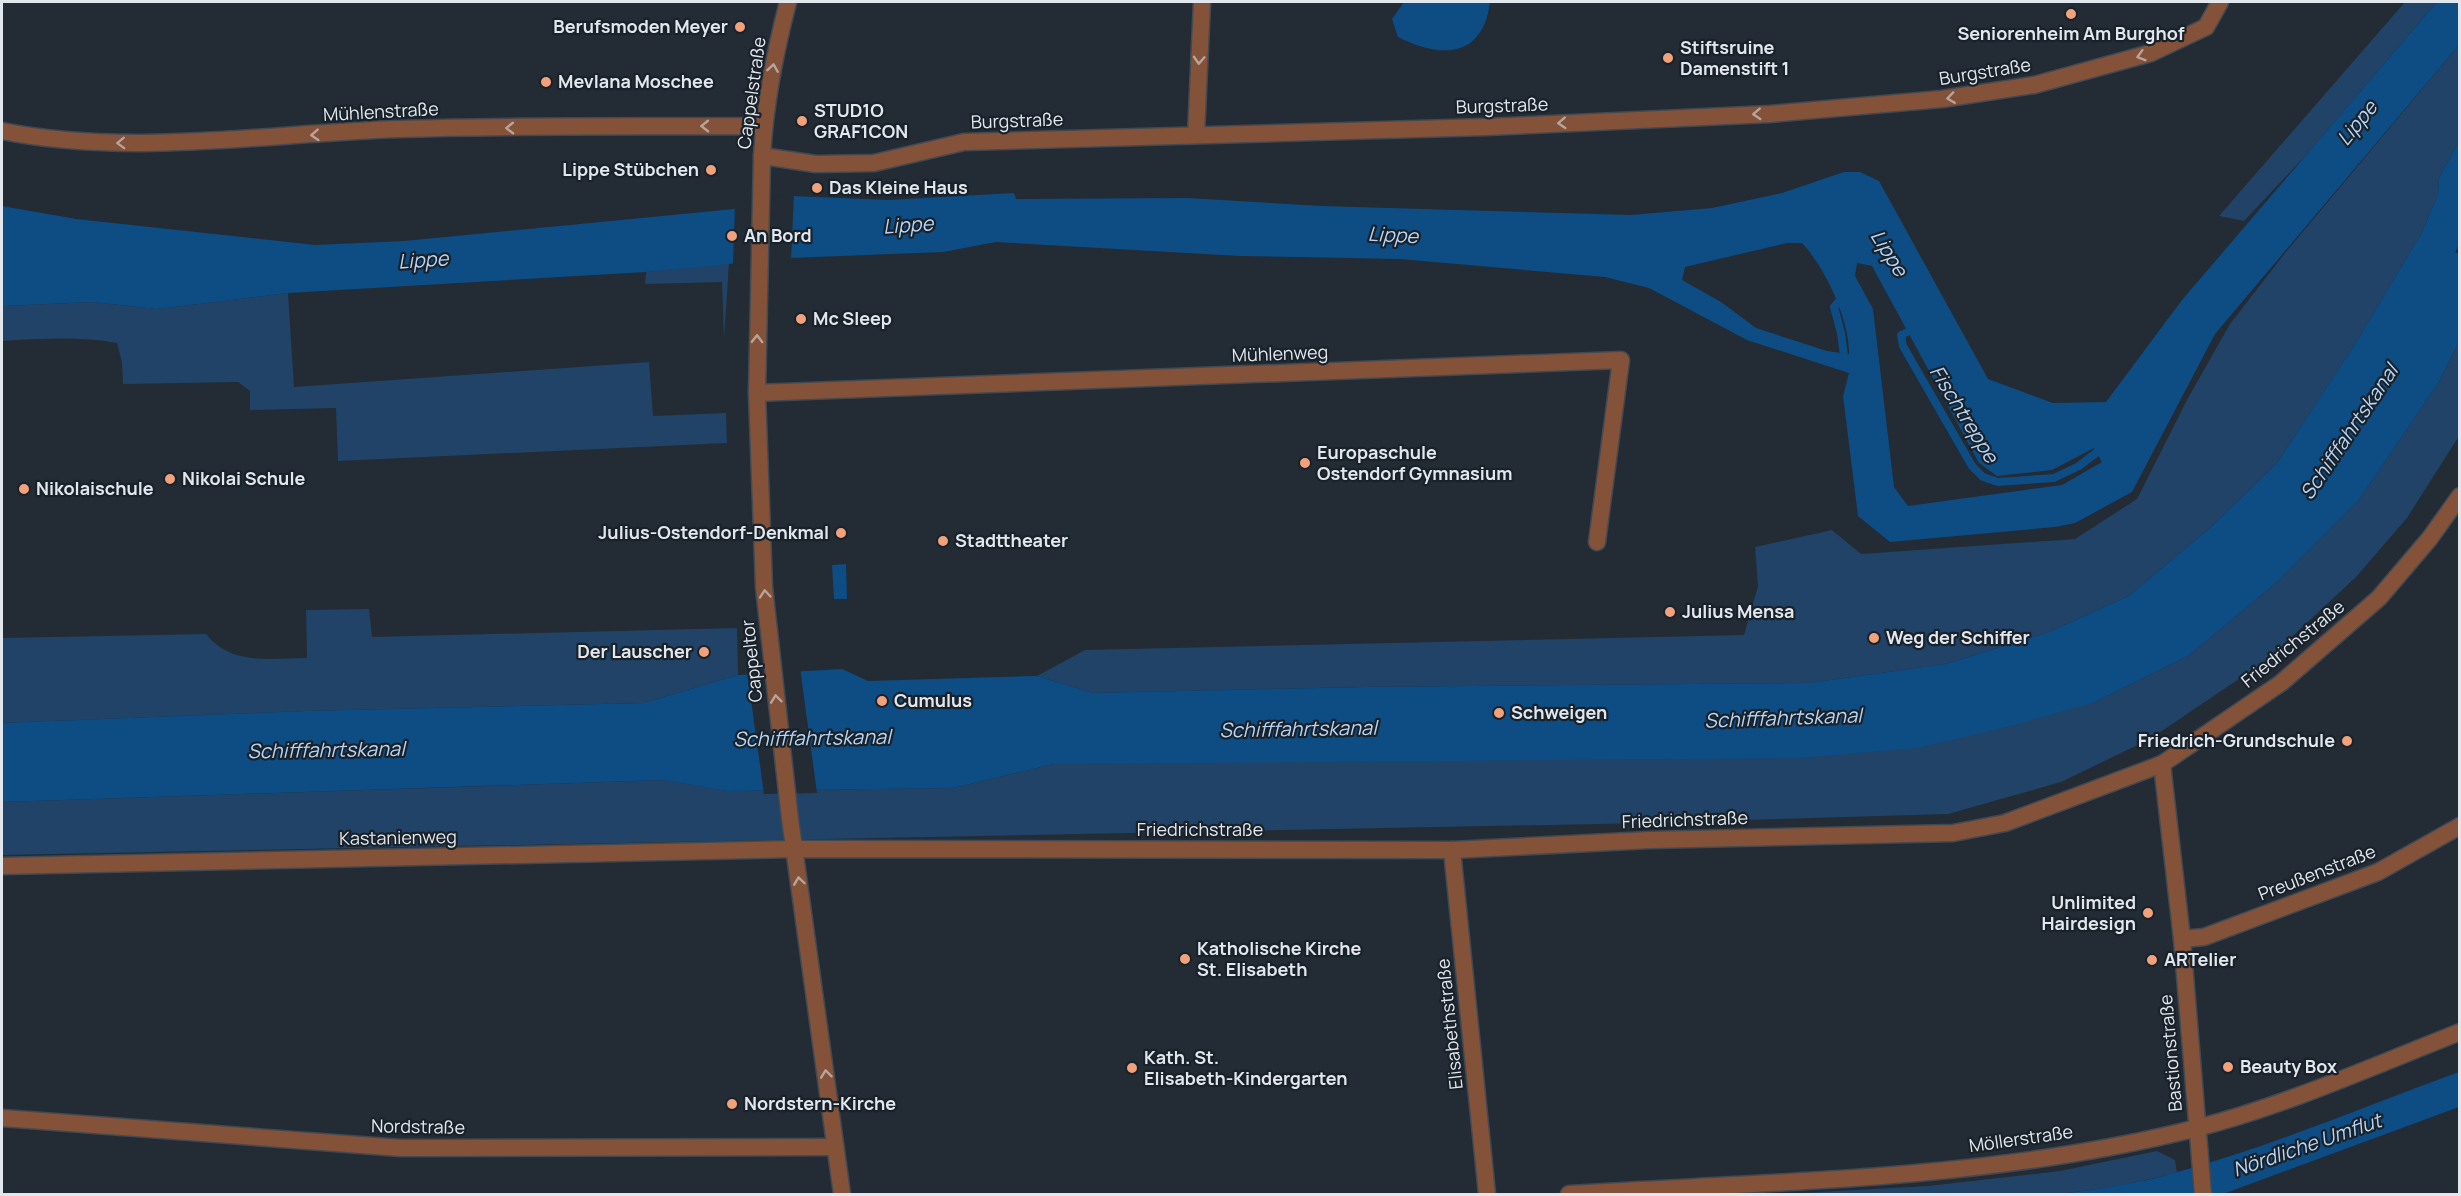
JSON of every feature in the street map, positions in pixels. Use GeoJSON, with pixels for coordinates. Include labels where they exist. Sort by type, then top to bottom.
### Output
{"type":"FeatureCollection","features":[{"type":"Feature","properties":{"kind":"street","name":"Cappelstraße"},"geometry":{"type":"LineString","coordinates":[[761,191],[764,126],[777,46],[788,2]]}},
{"type":"Feature","properties":{"kind":"street"},"geometry":{"type":"LineString","coordinates":[[1196,135],[1202,2]]}},
{"type":"Feature","properties":{"kind":"street","name":"Burgstraße"},"geometry":{"type":"LineString","coordinates":[[762,156],[816,164],[874,163],[964,142],[1486,127],[1747,115],[1947,99],[2034,86],[2151,53],[2206,27],[2220,2]]}},
{"type":"Feature","properties":{"kind":"street","name":"Mühlenstraße"},"geometry":{"type":"LineString","coordinates":[[2,131],[43,140],[109,144],[399,129],[764,126]]}},
{"type":"Feature","properties":{"kind":"street","name":"Cappeltor"},"geometry":{"type":"LineString","coordinates":[[761,191],[757,393],[761,540],[771,667],[842,1194]]}},
{"type":"Feature","properties":{"kind":"street","name":"Mühlenweg"},"geometry":{"type":"LineString","coordinates":[[757,393],[1621,360],[1596,542]]}},
{"type":"Feature","properties":{"kind":"street","name":"Friedrichstraße"},"geometry":{"type":"LineString","coordinates":[[794,849],[1452,850],[1650,840],[1953,833],[2005,823],[2162,764],[2281,683],[2379,598],[2430,538],[2460,496]]}},
{"type":"Feature","properties":{"kind":"street","name":"Bastionstraße"},"geometry":{"type":"LineString","coordinates":[[2162,764],[2182,939],[2203,1194]]}},
{"type":"Feature","properties":{"kind":"street","name":"Preußenstraße"},"geometry":{"type":"LineString","coordinates":[[2182,939],[2204,937],[2378,872],[2460,825]]}},
{"type":"Feature","properties":{"kind":"street","name":"Kastanienweg"},"geometry":{"type":"LineString","coordinates":[[2,866],[794,849]]}},
{"type":"Feature","properties":{"kind":"street","name":"Elisabethstraße"},"geometry":{"type":"LineString","coordinates":[[1452,850],[1487,1194]]}},
{"type":"Feature","properties":{"kind":"street","name":"Möllerstraße"},"geometry":{"type":"LineString","coordinates":[[1569,1194],[1925,1171],[2062,1155],[2198,1128],[2310,1091],[2460,1032]]}},
{"type":"Feature","properties":{"kind":"street","name":"Nordstraße"},"geometry":{"type":"LineString","coordinates":[[2,1118],[401,1148],[835,1147]]}},
{"type":"Feature","properties":{"kind":"shaded area"},"geometry":{"type":"Polygon","coordinates":[[[2405,2],[2437,2],[2308,153],[2244,221],[2219,216],[2405,2]]]}},
{"type":"Feature","properties":{"kind":"shaded area"},"geometry":{"type":"Polygon","coordinates":[[[2459,45],[2459,142],[2439,178],[2438,195],[2421,234],[2357,341],[2277,463],[2211,527],[2129,596],[2049,632],[1946,664],[1809,683],[1365,687],[1093,693],[1037,676],[1085,650],[1744,635],[1758,586],[1755,547],[1832,530],[1861,554],[2075,539],[2137,499],[2188,398],[2230,324],[2285,253],[2459,45]]]}},
{"type":"Feature","properties":{"kind":"shaded area"},"geometry":{"type":"Polygon","coordinates":[[[729,263],[724,339],[722,282],[645,284],[646,272],[729,263]]]}},
{"type":"Feature","properties":{"kind":"shaded area"},"geometry":{"type":"Polygon","coordinates":[[[288,293],[294,387],[649,362],[653,416],[726,413],[727,443],[338,461],[336,408],[250,410],[250,391],[238,382],[123,384],[122,362],[117,343],[74,339],[2,341],[2,306],[92,302],[157,309],[288,293]]]}},
{"type":"Feature","properties":{"kind":"shaded area"},"geometry":{"type":"Polygon","coordinates":[[[2459,341],[2459,436],[2407,518],[2356,577],[2267,660],[2150,739],[2061,782],[1948,814],[1648,823],[2,855],[2,802],[665,780],[727,791],[953,788],[1054,764],[2095,702],[2188,656],[2278,581],[2359,500],[2440,380],[2459,341]]]}},
{"type":"Feature","properties":{"kind":"shaded area"},"geometry":{"type":"Polygon","coordinates":[[[369,609],[372,637],[737,628],[738,675],[644,703],[306,711],[2,723],[2,638],[206,634],[216,644],[239,656],[265,659],[307,658],[306,610],[369,609]]]}},
{"type":"Feature","properties":{"kind":"shaded area"},"geometry":{"type":"Polygon","coordinates":[[[2157,1151],[2175,1160],[2177,1173],[2119,1186],[2061,1194],[1784,1194],[1928,1186],[2060,1171],[2157,1151]]]}},
{"type":"Feature","properties":{"kind":"water"},"geometry":{"type":"Polygon","coordinates":[[[1404,2],[1490,2],[1486,20],[1479,34],[1458,49],[1444,50],[1430,49],[1398,37],[1392,19],[1404,2]]]}},
{"type":"Feature","properties":{"kind":"water","name":"Lippe"},"geometry":{"type":"Polygon","coordinates":[[[2437,2],[2459,2],[2459,45],[2215,334],[2132,492],[2075,523],[2055,527],[1890,542],[1858,516],[1843,396],[1849,373],[1747,340],[1649,288],[1605,277],[1400,259],[1240,256],[996,242],[943,252],[790,258],[646,272],[288,293],[157,309],[92,302],[2,306],[2,206],[76,219],[315,245],[404,241],[734,209],[792,196],[889,200],[1014,193],[1016,199],[1188,198],[1321,206],[1631,215],[1712,208],[1782,193],[1844,172],[1860,172],[1879,181],[1988,379],[2053,403],[2106,402],[2182,300],[2437,2]],[[1787,243],[1685,267],[1682,280],[1721,302],[1756,328],[1827,351],[1849,354],[1841,311],[1827,280],[1811,253],[1802,243],[1787,243]],[[1857,263],[1855,276],[1873,309],[1894,487],[1908,506],[2062,485],[2102,462],[2094,448],[2052,470],[1997,476],[1979,463],[1872,266],[1857,263]]]}},
{"type":"Feature","properties":{"kind":"water","name":"Schifffahrtskanal"},"geometry":{"type":"Polygon","coordinates":[[[2459,142],[2460,242],[2455,253],[2459,253],[2459,341],[2440,380],[2359,500],[2278,581],[2188,656],[2095,702],[2015,725],[1917,748],[1800,758],[1054,764],[953,788],[727,791],[664,780],[2,802],[2,723],[306,711],[644,703],[738,675],[842,669],[868,681],[1037,676],[1093,693],[1365,687],[1809,683],[1946,664],[2049,632],[2129,596],[2211,527],[2277,463],[2357,341],[2421,234],[2438,195],[2439,178],[2459,142]]]}},
{"type":"Feature","properties":{"kind":"water"},"geometry":{"type":"Polygon","coordinates":[[[846,564],[847,599],[834,599],[832,565],[846,564]]]}},
{"type":"Feature","properties":{"kind":"water","name":"Nördliche Umflut"},"geometry":{"type":"Polygon","coordinates":[[[2459,1072],[2459,1107],[2223,1194],[2061,1194],[2106,1188],[2164,1176],[2214,1161],[2459,1072]]]}},
{"type":"Feature","properties":{"kind":"pier"},"geometry":{"type":"Polygon","coordinates":[[[794,193],[791,261],[733,265],[735,205],[794,193]]]}},
{"type":"Feature","properties":{"kind":"pier"},"geometry":{"type":"Polygon","coordinates":[[[800,668],[817,793],[764,794],[747,671],[800,668]]]}},
{"type":"Feature","properties":{"kind":"waterway","name":"Fischtreppe"},"geometry":{"type":"LineString","coordinates":[[1845,295],[1834,307],[1841,333],[1845,363]]}},
{"type":"Feature","properties":{"kind":"waterway","name":"Fischtreppe"},"geometry":{"type":"LineString","coordinates":[[1918,327],[1901,335],[1903,346],[1972,466],[1983,477],[1998,482],[2054,478],[2079,466],[2105,446]]}},
{"type":"Feature","properties":{"kind":"place","name":"Seniorenheim Am Burghof"},"geometry":{"type":"Point","coordinates":[2071,14]}},
{"type":"Feature","properties":{"kind":"place","name":"Berufsmoden Meyer"},"geometry":{"type":"Point","coordinates":[740,27]}},
{"type":"Feature","properties":{"kind":"place","name":"Stiftsruine Damenstift 1"},"geometry":{"type":"Point","coordinates":[1668,58]}},
{"type":"Feature","properties":{"kind":"place","name":"Mevlana Moschee"},"geometry":{"type":"Point","coordinates":[546,82]}},
{"type":"Feature","properties":{"kind":"place","name":"STUD1O GRAF1CON"},"geometry":{"type":"Point","coordinates":[802,121]}},
{"type":"Feature","properties":{"kind":"place","name":"Lippe Stübchen"},"geometry":{"type":"Point","coordinates":[711,170]}},
{"type":"Feature","properties":{"kind":"place","name":"Das Kleine Haus"},"geometry":{"type":"Point","coordinates":[817,188]}},
{"type":"Feature","properties":{"kind":"place","name":"An Bord"},"geometry":{"type":"Point","coordinates":[732,236]}},
{"type":"Feature","properties":{"kind":"place","name":"Mc Sleep"},"geometry":{"type":"Point","coordinates":[801,319]}},
{"type":"Feature","properties":{"kind":"place","name":"Europaschule Ostendorf Gymnasium"},"geometry":{"type":"Point","coordinates":[1305,463]}},
{"type":"Feature","properties":{"kind":"place","name":"Nikolai Schule"},"geometry":{"type":"Point","coordinates":[170,479]}},
{"type":"Feature","properties":{"kind":"place","name":"Nikolaischule"},"geometry":{"type":"Point","coordinates":[24,489]}},
{"type":"Feature","properties":{"kind":"place","name":"Julius-Ostendorf-Denkmal"},"geometry":{"type":"Point","coordinates":[841,533]}},
{"type":"Feature","properties":{"kind":"place","name":"Stadttheater"},"geometry":{"type":"Point","coordinates":[943,541]}},
{"type":"Feature","properties":{"kind":"place","name":"Julius Mensa"},"geometry":{"type":"Point","coordinates":[1670,612]}},
{"type":"Feature","properties":{"kind":"place","name":"Weg der Schiffer"},"geometry":{"type":"Point","coordinates":[1874,638]}},
{"type":"Feature","properties":{"kind":"place","name":"Der Lauscher"},"geometry":{"type":"Point","coordinates":[704,652]}},
{"type":"Feature","properties":{"kind":"place","name":"Cumulus"},"geometry":{"type":"Point","coordinates":[882,701]}},
{"type":"Feature","properties":{"kind":"place","name":"Schweigen"},"geometry":{"type":"Point","coordinates":[1499,713]}},
{"type":"Feature","properties":{"kind":"place","name":"Friedrich-Grundschule"},"geometry":{"type":"Point","coordinates":[2347,741]}},
{"type":"Feature","properties":{"kind":"place","name":"Unlimited Hairdesign"},"geometry":{"type":"Point","coordinates":[2148,913]}},
{"type":"Feature","properties":{"kind":"place","name":"Katholische Kirche St. Elisabeth"},"geometry":{"type":"Point","coordinates":[1185,959]}},
{"type":"Feature","properties":{"kind":"place","name":"ARTelier"},"geometry":{"type":"Point","coordinates":[2152,960]}},
{"type":"Feature","properties":{"kind":"place","name":"Beauty Box"},"geometry":{"type":"Point","coordinates":[2228,1067]}},
{"type":"Feature","properties":{"kind":"place","name":"Kath. St. Elisabeth-Kindergarten"},"geometry":{"type":"Point","coordinates":[1132,1068]}},
{"type":"Feature","properties":{"kind":"place","name":"Nordstern-Kirche"},"geometry":{"type":"Point","coordinates":[732,1104]}}]}
